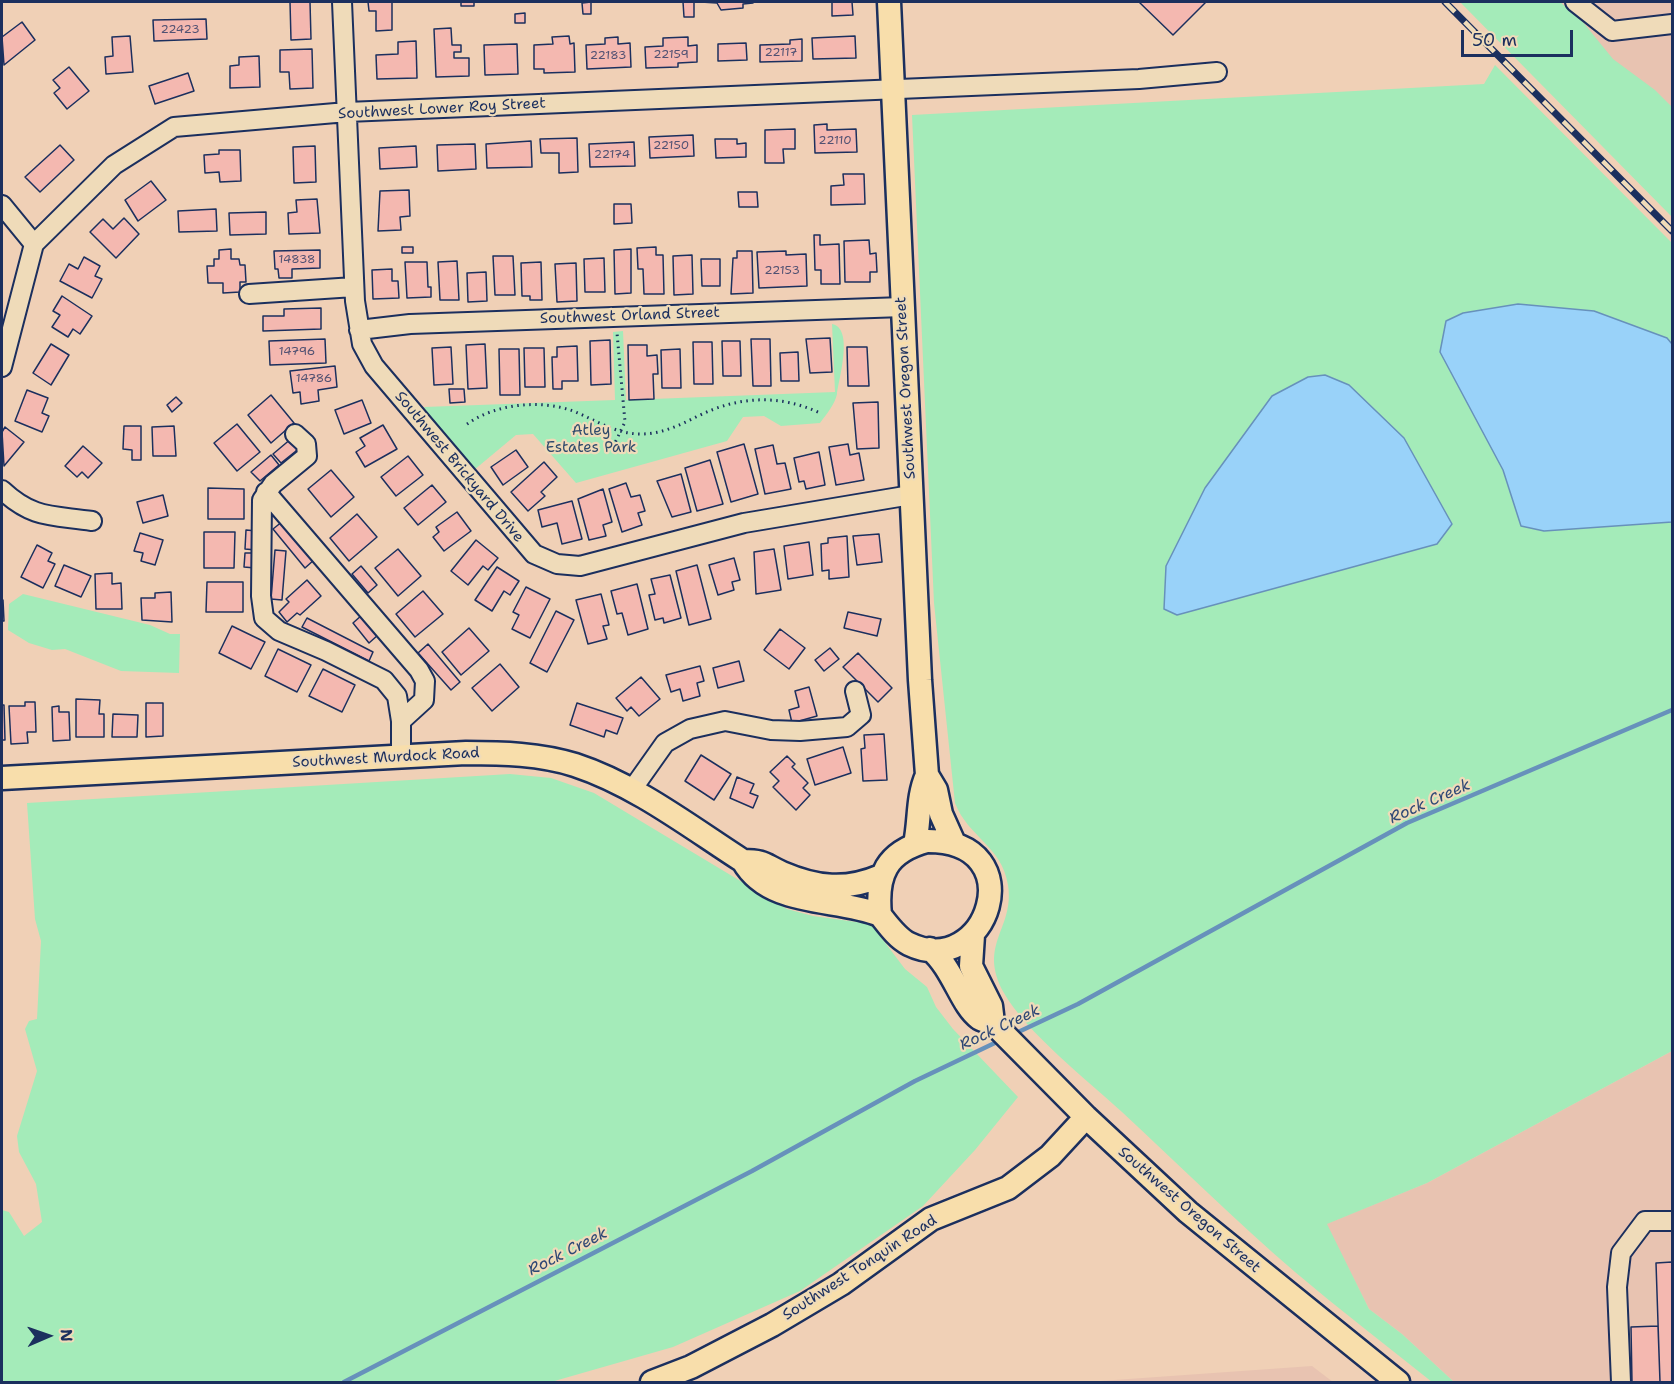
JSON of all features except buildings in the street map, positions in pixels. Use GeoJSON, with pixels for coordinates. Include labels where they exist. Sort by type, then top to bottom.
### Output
{"type":"FeatureCollection","features":[{"type":"Feature","properties":{"kind":"main road","name":"Southwest Oregon Street"},"geometry":{"type":"LineString","coordinates":[[889,2],[911,495],[927,775],[920,791],[920,819],[915,844]]}},
{"type":"Feature","properties":{"kind":"main road","name":"Southwest Murdock Road"},"geometry":{"type":"LineString","coordinates":[[2,778],[401,756],[477,753],[533,756],[576,766],[631,791],[743,861],[752,876],[787,893],[817,903],[853,907],[880,915]]}},
{"type":"Feature","properties":{"kind":"main road","name":"Southwest Oregon Street"},"geometry":{"type":"LineString","coordinates":[[927,775],[936,790],[941,814],[954,843],[971,854],[985,868],[992,892],[989,908],[973,935],[971,966],[991,1006],[993,1023]]}},
{"type":"Feature","properties":{"kind":"main road"},"geometry":{"type":"LineString","coordinates":[[880,915],[881,876],[896,856],[915,844],[927,841],[954,843]]}},
{"type":"Feature","properties":{"kind":"main road","name":"Southwest Murdock Road"},"geometry":{"type":"LineString","coordinates":[[743,861],[762,861],[801,880],[838,888],[865,883],[881,876]]}},
{"type":"Feature","properties":{"kind":"main road","name":"Southwest Oregon Street"},"geometry":{"type":"LineString","coordinates":[[880,915],[908,944],[930,949],[943,959],[960,992],[979,1018],[993,1023],[1086,1118],[1188,1212],[1398,1383]]}},
{"type":"Feature","properties":{"kind":"main road"},"geometry":{"type":"LineString","coordinates":[[930,949],[953,946],[973,935]]}},
{"type":"Feature","properties":{"kind":"main road","name":"Southwest Tonquin Road"},"geometry":{"type":"LineString","coordinates":[[652,1383],[691,1367],[772,1325],[841,1284],[931,1220],[1008,1188],[1050,1156],[1086,1118]]}},
{"type":"Feature","properties":{"kind":"street","name":"Southwest Brickyard Drive"},"geometry":{"type":"LineString","coordinates":[[342,2],[354,287],[362,344],[374,366],[534,554],[557,564],[580,566],[744,523],[911,495]]}},
{"type":"Feature","properties":{"kind":"street"},"geometry":{"type":"LineString","coordinates":[[1575,2],[1612,31],[1672,24]]}},
{"type":"Feature","properties":{"kind":"street","name":"Southwest Lower Roy Street"},"geometry":{"type":"LineString","coordinates":[[34,244],[114,165],[174,127],[347,112],[1139,79],[1217,72]]}},
{"type":"Feature","properties":{"kind":"street"},"geometry":{"type":"LineString","coordinates":[[2,205],[34,244],[2,368]]}},
{"type":"Feature","properties":{"kind":"street"},"geometry":{"type":"LineString","coordinates":[[249,294],[354,287]]}},
{"type":"Feature","properties":{"kind":"street","name":"Southwest Orland Street"},"geometry":{"type":"LineString","coordinates":[[359,330],[402,324],[903,307]]}},
{"type":"Feature","properties":{"kind":"street"},"geometry":{"type":"LineString","coordinates":[[295,434],[306,444],[307,456],[266,492],[262,500],[261,596],[264,618],[279,631],[384,680],[397,696],[401,721],[401,756]]}},
{"type":"Feature","properties":{"kind":"street"},"geometry":{"type":"LineString","coordinates":[[2,490],[20,507],[33,513],[92,521]]}},
{"type":"Feature","properties":{"kind":"street"},"geometry":{"type":"LineString","coordinates":[[266,492],[422,676],[426,691],[424,699],[401,721]]}},
{"type":"Feature","properties":{"kind":"street"},"geometry":{"type":"LineString","coordinates":[[631,791],[665,743],[690,729],[725,720],[749,726],[800,731],[847,727],[861,715],[855,691]]}},
{"type":"Feature","properties":{"kind":"street"},"geometry":{"type":"LineString","coordinates":[[1621,1383],[1617,1287],[1622,1253],[1645,1221],[1672,1221]]}},
{"type":"Feature","properties":{"kind":"path"},"geometry":{"type":"LineString","coordinates":[[613,447],[622,431],[625,414],[616,316]]}},
{"type":"Feature","properties":{"kind":"path"},"geometry":{"type":"LineString","coordinates":[[467,423],[501,408],[553,407],[571,410],[622,431],[643,434],[663,431],[722,405],[752,399],[783,399],[820,413]]}},
{"type":"Feature","properties":{"kind":"shaded area"},"geometry":{"type":"Polygon","coordinates":[[[1468,2],[1672,2],[1672,214],[1468,2]]]}},
{"type":"Feature","properties":{"kind":"shaded area"},"geometry":{"type":"Polygon","coordinates":[[[1672,1051],[1672,1382],[1454,1382],[1402,1334],[1369,1309],[1326,1224],[1427,1183],[1672,1051]]]}},
{"type":"Feature","properties":{"kind":"shaded area"},"geometry":{"type":"Polygon","coordinates":[[[1312,1366],[1333,1382],[1086,1382],[1312,1366]]]}},
{"type":"Feature","properties":{"kind":"green space"},"geometry":{"type":"Polygon","coordinates":[[[1460,2],[1560,2],[1582,21],[1613,59],[1655,90],[1672,107],[1672,217],[1460,2]]]}},
{"type":"Feature","properties":{"kind":"green space"},"geometry":{"type":"Polygon","coordinates":[[[1495,65],[1672,243],[1672,1051],[1427,1183],[1327,1224],[1369,1309],[1402,1334],[1454,1382],[1432,1382],[1295,1272],[1058,1056],[1014,1008],[997,976],[994,962],[995,949],[1007,914],[1008,885],[999,861],[968,825],[955,803],[934,603],[912,115],[1484,84],[1495,65]]]}},
{"type":"Feature","properties":{"kind":"green space","name":"Atley Estates Park"},"geometry":{"type":"Polygon","coordinates":[[[832,324],[839,328],[842,334],[844,344],[842,366],[836,398],[820,423],[781,426],[764,416],[743,417],[727,441],[576,483],[533,434],[516,435],[474,470],[431,420],[424,407],[615,400],[613,332],[623,331],[626,400],[835,392],[832,324]]]}},
{"type":"Feature","properties":{"kind":"green space"},"geometry":{"type":"Polygon","coordinates":[[[23,594],[150,625],[170,634],[180,634],[179,673],[121,671],[65,649],[52,650],[29,643],[8,630],[9,604],[23,594]]]}},
{"type":"Feature","properties":{"kind":"green space"},"geometry":{"type":"Polygon","coordinates":[[[510,774],[551,778],[594,793],[787,909],[813,916],[871,924],[905,969],[927,987],[936,1007],[953,1029],[1018,1097],[975,1150],[923,1206],[800,1291],[673,1347],[551,1382],[2,1382],[2,1210],[9,1212],[24,1236],[42,1222],[36,1184],[19,1152],[17,1136],[37,1071],[25,1029],[29,1021],[37,1019],[41,941],[35,919],[27,803],[510,774]]]}},
{"type":"Feature","properties":{"kind":"water"},"geometry":{"type":"Polygon","coordinates":[[[1518,304],[1594,311],[1667,338],[1672,344],[1672,522],[1544,531],[1521,526],[1503,470],[1440,352],[1446,321],[1463,313],[1518,304]]]}},
{"type":"Feature","properties":{"kind":"water"},"geometry":{"type":"Polygon","coordinates":[[[1325,375],[1349,385],[1404,438],[1452,524],[1437,544],[1177,615],[1164,609],[1166,566],[1205,488],[1272,396],[1308,377],[1325,375]]]}},
{"type":"Feature","properties":{"kind":"waterway","name":"Rock Creek"},"geometry":{"type":"LineString","coordinates":[[1014,1034],[1078,1004],[1407,823],[1672,710]]}},
{"type":"Feature","properties":{"kind":"waterway","name":"Rock Creek"},"geometry":{"type":"LineString","coordinates":[[344,1382],[752,1171],[915,1081],[1001,1040]]}},
{"type":"Feature","properties":{"kind":"railway"},"geometry":{"type":"LineString","coordinates":[[1445,2],[1672,231]]}}]}
